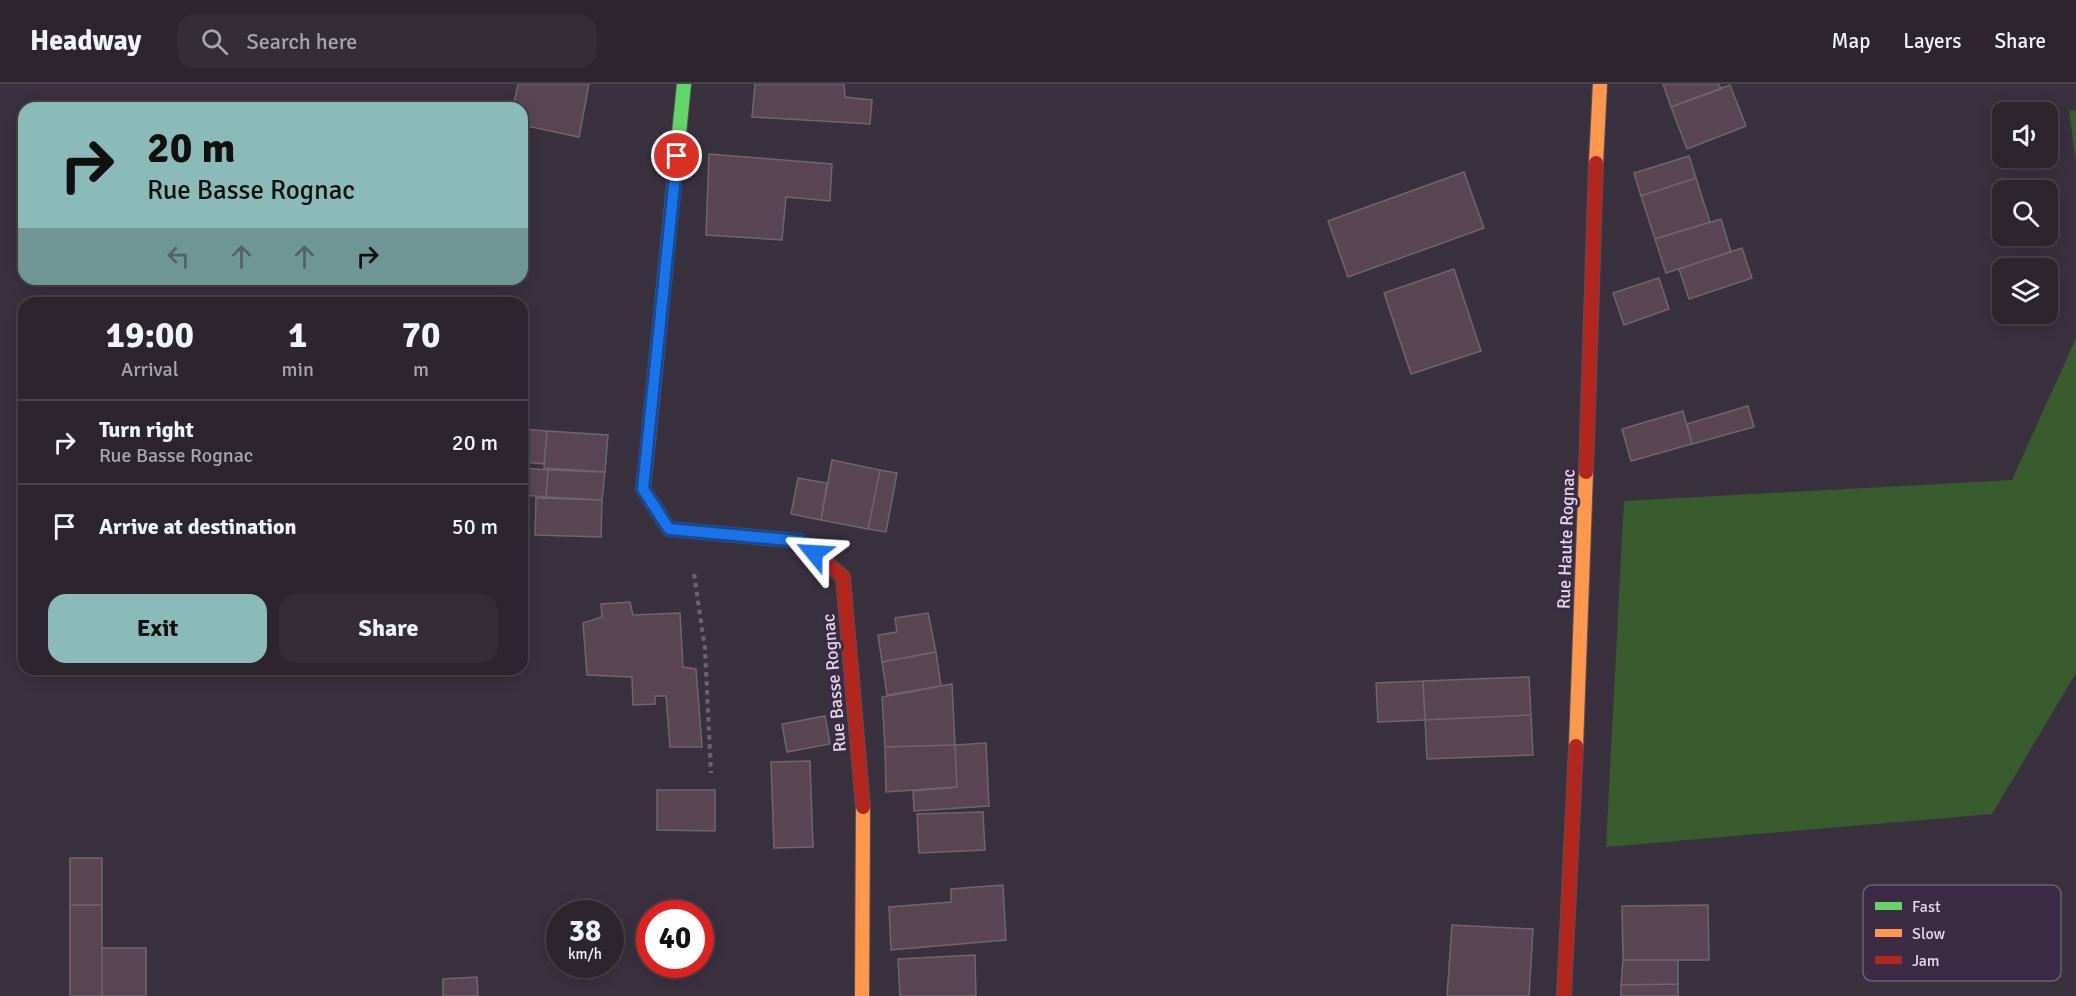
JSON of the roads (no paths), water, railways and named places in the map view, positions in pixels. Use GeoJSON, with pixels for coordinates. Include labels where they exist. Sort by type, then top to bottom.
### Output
{"type":"FeatureCollection","features":[{"type":"Feature","properties":{"kind":"street","name":"Rue Basse Rognac"},"geometry":{"type":"LineString","coordinates":[[684,84],[643,489],[669,529],[800,541],[843,577],[863,806],[862,996]]}},
{"type":"Feature","properties":{"kind":"street","name":"Rue Haute Rognac"},"geometry":{"type":"LineString","coordinates":[[1564,996],[1580,654],[1600,84]]}}]}
